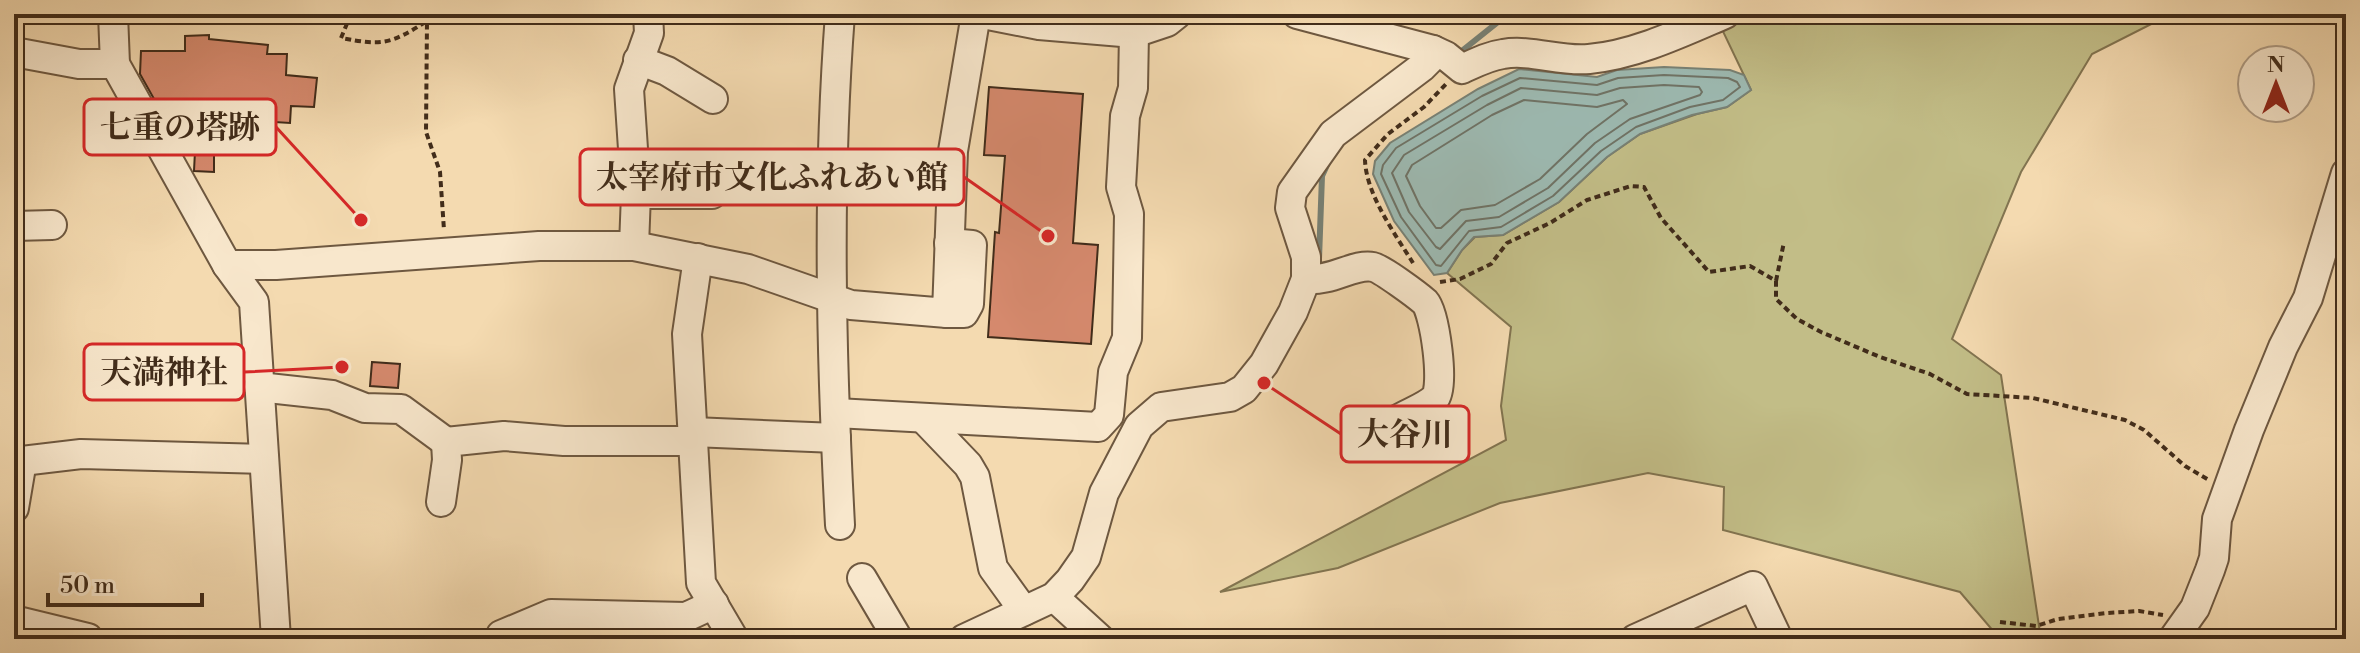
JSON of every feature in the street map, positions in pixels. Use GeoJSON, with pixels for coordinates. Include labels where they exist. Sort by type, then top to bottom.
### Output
{"type":"FeatureCollection","features":[{"type":"Feature","properties":{"kind":"street"},"geometry":{"type":"LineString","coordinates":[[113,14],[115,64],[227,265],[254,302],[276,639]]}},
{"type":"Feature","properties":{"kind":"street"},"geometry":{"type":"LineString","coordinates":[[634,246],[636,194],[629,89],[649,33],[648,14]]}},
{"type":"Feature","properties":{"kind":"street"},"geometry":{"type":"LineString","coordinates":[[840,14],[832,123],[831,349],[840,525]]}},
{"type":"Feature","properties":{"kind":"street"},"geometry":{"type":"LineString","coordinates":[[227,265],[276,265],[539,246],[634,246],[748,269],[851,305],[947,313],[953,151],[976,14]]}},
{"type":"Feature","properties":{"kind":"street"},"geometry":{"type":"LineString","coordinates":[[983,14],[1039,25],[1134,33],[1167,22],[1177,14]]}},
{"type":"Feature","properties":{"kind":"street"},"geometry":{"type":"LineString","coordinates":[[1309,15],[1444,57],[1462,69],[1506,53],[1562,60],[1592,59],[1629,51],[1725,14]]}},
{"type":"Feature","properties":{"kind":"street"},"geometry":{"type":"LineString","coordinates":[[259,387],[332,395],[365,408],[401,409],[446,442],[504,436],[564,441],[693,436],[923,418],[1098,427],[1109,415],[1113,372],[1127,338],[1129,214],[1121,187],[1125,116],[1133,88],[1134,33]]}},
{"type":"Feature","properties":{"kind":"street"},"geometry":{"type":"LineString","coordinates":[[14,52],[79,64],[115,64]]}},
{"type":"Feature","properties":{"kind":"street"},"geometry":{"type":"LineString","coordinates":[[964,639],[1054,597],[1070,580],[1086,557],[1104,493],[1139,426],[1161,407],[1230,397],[1244,389],[1264,364],[1293,312],[1306,279],[1306,257],[1290,208],[1292,192],[1333,134],[1352,117],[1430,59],[1444,57]]}},
{"type":"Feature","properties":{"kind":"street"},"geometry":{"type":"LineString","coordinates":[[638,60],[667,71],[713,99]]}},
{"type":"Feature","properties":{"kind":"street"},"geometry":{"type":"LineString","coordinates":[[2177,632],[2195,608],[2210,570],[2217,519],[2283,347],[2308,298],[2346,173]]}},
{"type":"Feature","properties":{"kind":"street"},"geometry":{"type":"LineString","coordinates":[[636,194],[712,194]]}},
{"type":"Feature","properties":{"kind":"street"},"geometry":{"type":"LineString","coordinates":[[14,226],[52,225]]}},
{"type":"Feature","properties":{"kind":"street"},"geometry":{"type":"LineString","coordinates":[[698,258],[687,334],[701,583],[734,639]]}},
{"type":"Feature","properties":{"kind":"street"},"geometry":{"type":"LineString","coordinates":[[254,302],[276,265]]}},
{"type":"Feature","properties":{"kind":"street"},"geometry":{"type":"LineString","coordinates":[[1306,279],[1321,281],[1363,267],[1375,267],[1425,303],[1431,314],[1441,386],[1436,398],[1397,420]]}},
{"type":"Feature","properties":{"kind":"street"},"geometry":{"type":"LineString","coordinates":[[1109,415],[1139,426]]}},
{"type":"Feature","properties":{"kind":"street"},"geometry":{"type":"LineString","coordinates":[[923,418],[968,465],[975,477],[993,568],[1024,611]]}},
{"type":"Feature","properties":{"kind":"street"},"geometry":{"type":"LineString","coordinates":[[441,502],[447,460],[446,442]]}},
{"type":"Feature","properties":{"kind":"street"},"geometry":{"type":"LineString","coordinates":[[14,508],[18,459],[81,454],[264,459]]}},
{"type":"Feature","properties":{"kind":"street"},"geometry":{"type":"LineString","coordinates":[[862,578],[898,639]]}},
{"type":"Feature","properties":{"kind":"street"},"geometry":{"type":"LineString","coordinates":[[1635,639],[1753,586],[1778,639]]}},
{"type":"Feature","properties":{"kind":"street"},"geometry":{"type":"LineString","coordinates":[[1054,597],[1100,639]]}},
{"type":"Feature","properties":{"kind":"street"},"geometry":{"type":"LineString","coordinates":[[501,635],[551,614],[686,617],[714,604]]}},
{"type":"Feature","properties":{"kind":"street"},"geometry":{"type":"LineString","coordinates":[[14,620],[88,638]]}},
{"type":"Feature","properties":{"kind":"path"},"geometry":{"type":"LineString","coordinates":[[351,14],[341,38],[372,44],[394,41],[443,14]]}},
{"type":"Feature","properties":{"kind":"path"},"geometry":{"type":"LineString","coordinates":[[427,21],[426,132],[440,172],[445,252]]}},
{"type":"Feature","properties":{"kind":"path"},"geometry":{"type":"LineString","coordinates":[[1421,274],[1389,225],[1366,173],[1365,160],[1388,134],[1424,107],[1448,82],[1444,57]]}},
{"type":"Feature","properties":{"kind":"path"},"geometry":{"type":"LineString","coordinates":[[1432,284],[1460,279],[1491,264],[1507,243],[1550,223],[1587,200],[1631,186],[1644,187],[1661,218],[1709,272],[1750,266],[1776,281]]}},
{"type":"Feature","properties":{"kind":"path"},"geometry":{"type":"LineString","coordinates":[[1784,242],[1776,281],[1776,299],[1797,319],[1880,357],[1930,374],[1967,394],[2033,398],[2125,420],[2144,430],[2185,466],[2226,494]]}},
{"type":"Feature","properties":{"kind":"path"},"geometry":{"type":"LineString","coordinates":[[2000,622],[2036,626],[2058,619],[2139,611],[2170,617],[2177,632]]}},
{"type":"Feature","properties":{"kind":"shaded area"},"geometry":{"type":"Polygon","coordinates":[[[1724,14],[2171,14],[2092,54],[2021,172],[1952,339],[2001,375],[2041,639],[2000,639],[1960,592],[1723,530],[1724,487],[1648,473],[1500,503],[1338,568],[1220,592],[1506,440],[1501,406],[1511,327],[1447,273],[1475,237],[1503,235],[1559,202],[1607,157],[1640,134],[1727,107],[1751,90],[1718,21],[1724,14]]]}},
{"type":"Feature","properties":{"kind":"water"},"geometry":{"type":"Polygon","coordinates":[[[1664,67],[1730,70],[1744,75],[1751,90],[1727,107],[1692,115],[1640,134],[1607,157],[1559,202],[1503,235],[1474,237],[1447,273],[1434,275],[1394,221],[1373,174],[1375,161],[1390,143],[1478,89],[1519,69],[1597,77],[1617,70],[1664,67]]]}},
{"type":"Feature","properties":{"kind":"building"},"geometry":{"type":"Polygon","coordinates":[[[209,35],[209,39],[268,45],[267,54],[287,54],[286,75],[317,78],[314,107],[291,106],[290,123],[182,116],[183,107],[158,106],[140,74],[141,51],[185,51],[185,36],[209,35]]]}},
{"type":"Feature","properties":{"kind":"building"},"geometry":{"type":"Polygon","coordinates":[[[989,87],[1083,94],[1073,243],[1098,245],[1091,344],[988,337],[995,232],[999,233],[1005,156],[984,155],[989,87]]]}},
{"type":"Feature","properties":{"kind":"building"},"geometry":{"type":"Polygon","coordinates":[[[195,151],[214,152],[214,172],[194,171],[195,151]]]}},
{"type":"Feature","properties":{"kind":"building"},"geometry":{"type":"Polygon","coordinates":[[[372,362],[400,364],[398,388],[370,386],[372,362]]]}},
{"type":"Feature","properties":{"kind":"waterway"},"geometry":{"type":"LineString","coordinates":[[1458,54],[1508,14]]}},
{"type":"Feature","properties":{"kind":"waterway"},"geometry":{"type":"LineString","coordinates":[[1319,259],[1322,176],[1328,163]]}},
{"type":"Feature","properties":{"kind":"place","name":"七重の塔跡"},"geometry":{"type":"Point","coordinates":[361,220]}},
{"type":"Feature","properties":{"kind":"place","name":"太宰府市文化ふれあい館"},"geometry":{"type":"Point","coordinates":[1048,236]}},
{"type":"Feature","properties":{"kind":"place","name":"天満神社"},"geometry":{"type":"Point","coordinates":[342,367]}},
{"type":"Feature","properties":{"kind":"place","name":"大谷川"},"geometry":{"type":"Point","coordinates":[1264,383]}}]}
